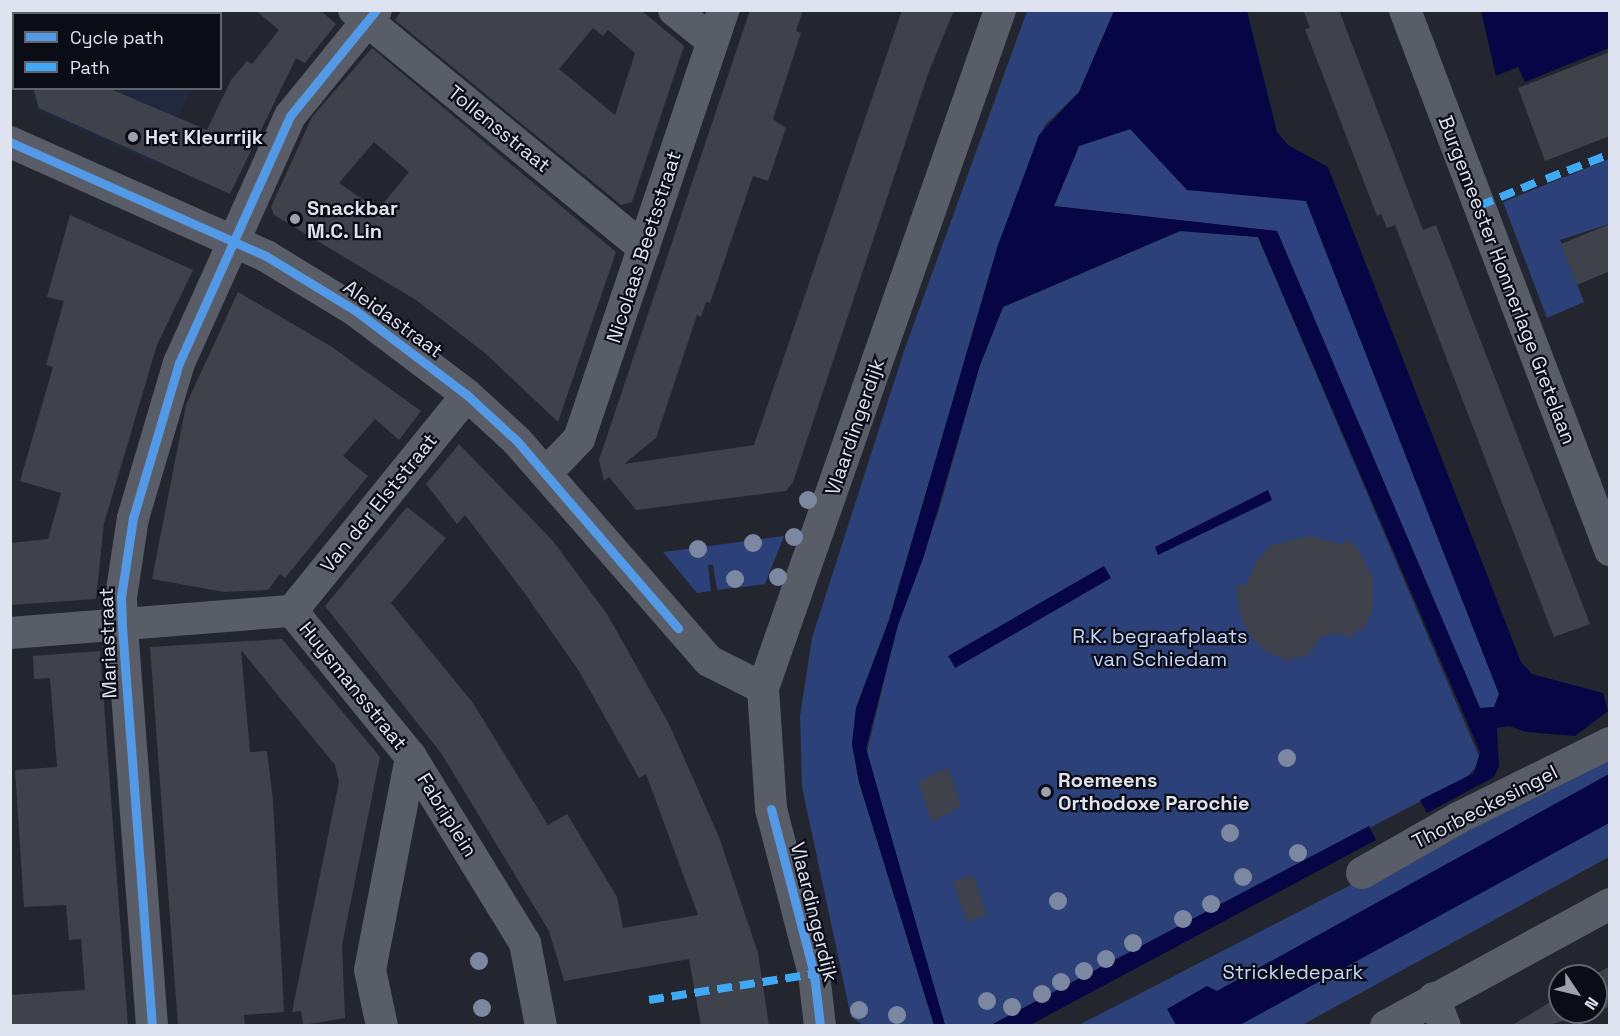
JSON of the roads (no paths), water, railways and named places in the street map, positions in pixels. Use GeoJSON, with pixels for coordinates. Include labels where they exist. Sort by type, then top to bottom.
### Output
{"type":"FeatureCollection","features":[{"type":"Feature","properties":{"kind":"street"},"geometry":{"type":"LineString","coordinates":[[674,10],[712,42]]}},
{"type":"Feature","properties":{"kind":"street","name":"Nicolaas Beetsstraat"},"geometry":{"type":"LineString","coordinates":[[547,472],[579,439],[723,10]]}},
{"type":"Feature","properties":{"kind":"street","name":"Vlaardingerdijk"},"geometry":{"type":"LineString","coordinates":[[820,1026],[814,974],[771,809],[763,688],[1000,10]]}},
{"type":"Feature","properties":{"kind":"street","name":"Burgemeester Honnerlage Gretelaan"},"geometry":{"type":"LineString","coordinates":[[1405,10],[1610,550]]}},
{"type":"Feature","properties":{"kind":"street","name":"Mariastraat"},"geometry":{"type":"LineString","coordinates":[[152,1026],[122,627],[121,597],[133,518],[179,363],[290,116],[365,14]]}},
{"type":"Feature","properties":{"kind":"street","name":"Tollensstraat"},"geometry":{"type":"LineString","coordinates":[[365,14],[644,248]]}},
{"type":"Feature","properties":{"kind":"street","name":"Aleidastraat"},"geometry":{"type":"LineString","coordinates":[[10,142],[233,242],[356,311],[466,395],[547,472],[709,661],[763,688]]}},
{"type":"Feature","properties":{"kind":"street","name":"Van der Elststraat"},"geometry":{"type":"LineString","coordinates":[[292,611],[466,395]]}},
{"type":"Feature","properties":{"kind":"street","name":"Huysmansstraat"},"geometry":{"type":"LineString","coordinates":[[10,633],[122,627],[292,611],[411,757]]}},
{"type":"Feature","properties":{"kind":"street","name":"Thorbeckesingel"},"geometry":{"type":"LineString","coordinates":[[1362,873],[1458,818],[1610,743]]}},
{"type":"Feature","properties":{"kind":"street","name":"Fabriplein"},"geometry":{"type":"LineString","coordinates":[[382,1026],[370,970],[411,757]]}},
{"type":"Feature","properties":{"kind":"street","name":"Fabriplein"},"geometry":{"type":"LineString","coordinates":[[411,757],[525,943],[541,1026]]}},
{"type":"Feature","properties":{"kind":"street"},"geometry":{"type":"LineString","coordinates":[[1386,1026],[1439,1012],[1610,904]]}},
{"type":"Feature","properties":{"kind":"place","name":"Het Kleurrijk"},"geometry":{"type":"Point","coordinates":[133,137]}},
{"type":"Feature","properties":{"kind":"place","name":"Snackbar M.C. Lin"},"geometry":{"type":"Point","coordinates":[295,219]}},
{"type":"Feature","properties":{"kind":"place","name":"Roemeens Orthodoxe Parochie"},"geometry":{"type":"Point","coordinates":[1046,792]}},
{"type":"Feature","properties":{"kind":"park label","name":"R.K. begraafplaats van Schiedam"},"geometry":{"type":"Point","coordinates":[1160,648]}},
{"type":"Feature","properties":{"kind":"park label","name":"Strickledepark"},"geometry":{"type":"Point","coordinates":[1293,972]}}]}
